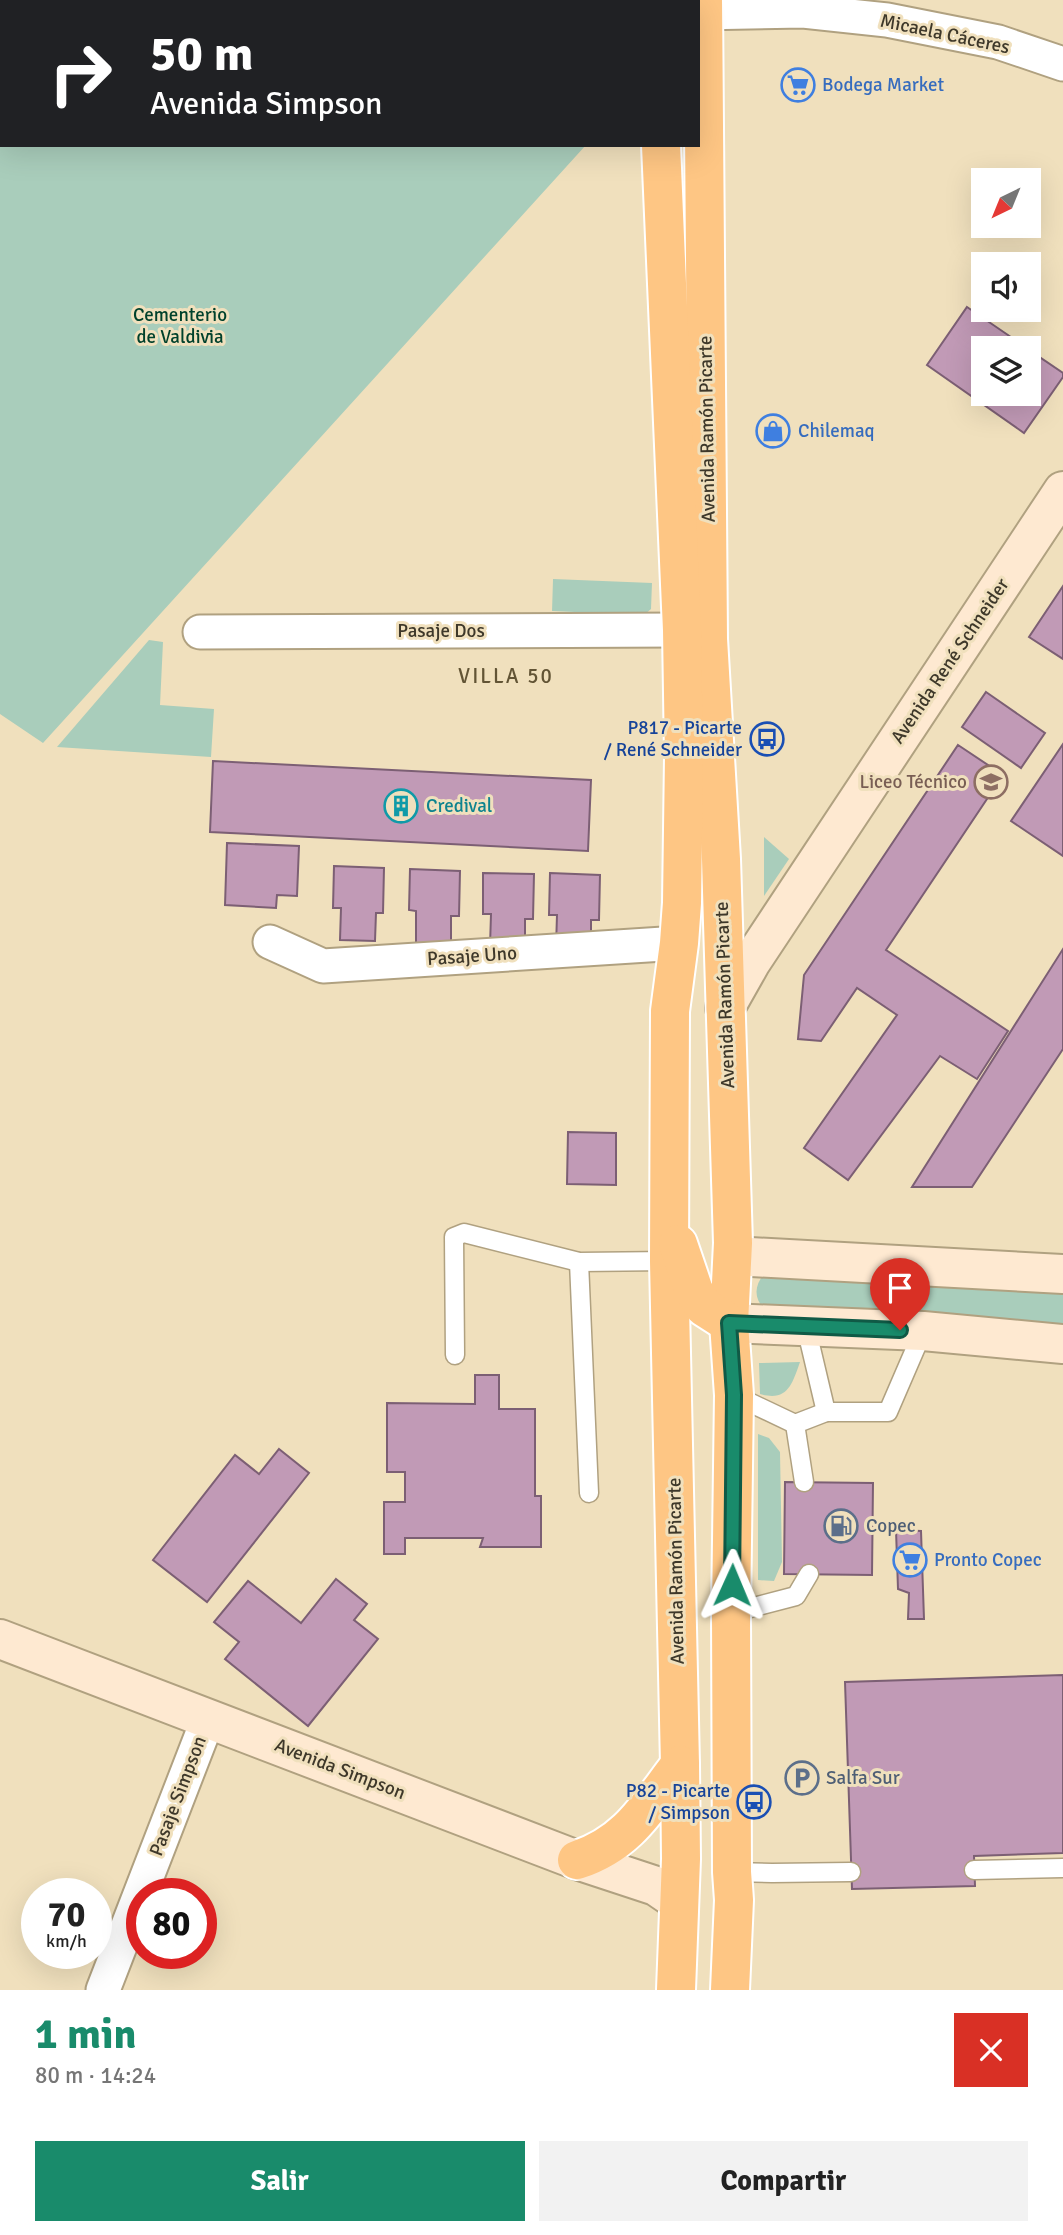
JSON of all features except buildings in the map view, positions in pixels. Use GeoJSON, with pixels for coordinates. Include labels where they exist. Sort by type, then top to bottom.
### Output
{"type":"FeatureCollection","features":[{"type":"Feature","properties":{"kind":"highway","name":"Avenida Ramón Picarte"},"geometry":{"type":"LineString","coordinates":[[701,8],[708,639],[721,859],[733,1256],[729,1323],[734,1395],[731,1613],[734,1900],[730,1990]]}},
{"type":"Feature","properties":{"kind":"highway","name":"Avenida Ramón Picarte"},"geometry":{"type":"LineString","coordinates":[[661,147],[682,630],[684,757],[679,943],[670,1011],[669,1261],[680,1765],[676,1990]]}},
{"type":"Feature","properties":{"kind":"highway"},"geometry":{"type":"LineString","coordinates":[[670,1212],[680,1255],[694,1291],[704,1307],[729,1323]]}},
{"type":"Feature","properties":{"kind":"highway"},"geometry":{"type":"LineString","coordinates":[[577,1860],[594,1855],[631,1830],[680,1765]]}},
{"type":"Feature","properties":{"kind":"highway"},"geometry":{"type":"LineString","coordinates":[[678,1901],[688,1912],[707,1944],[708,1990]]}},
{"type":"Feature","properties":{"kind":"main road","name":"Avenida René Schneider"},"geometry":{"type":"LineString","coordinates":[[725,1009],[751,962],[1063,491]]}},
{"type":"Feature","properties":{"kind":"main road"},"geometry":{"type":"LineString","coordinates":[[733,1256],[1063,1274]]}},
{"type":"Feature","properties":{"kind":"main road"},"geometry":{"type":"LineString","coordinates":[[729,1323],[923,1331],[1063,1344]]}},
{"type":"Feature","properties":{"kind":"main road","name":"Avenida Simpson"},"geometry":{"type":"LineString","coordinates":[[0,1639],[577,1860],[656,1886],[678,1901]]}},
{"type":"Feature","properties":{"kind":"street","name":"Micaela Cáceres"},"geometry":{"type":"LineString","coordinates":[[701,8],[803,11],[887,20],[998,42],[1063,64]]}},
{"type":"Feature","properties":{"kind":"street","name":"Pasaje Dos"},"geometry":{"type":"LineString","coordinates":[[200,632],[682,630]]}},
{"type":"Feature","properties":{"kind":"street","name":"Pasaje Uno"},"geometry":{"type":"LineString","coordinates":[[270,942],[323,966],[679,943]]}},
{"type":"Feature","properties":{"kind":"street","name":"Pasaje Simpson"},"geometry":{"type":"LineString","coordinates":[[103,1990],[208,1719]]}},
{"type":"Feature","properties":{"kind":"lane"},"geometry":{"type":"LineString","coordinates":[[455,1355],[454,1237],[464,1233],[579,1262],[669,1261]]}},
{"type":"Feature","properties":{"kind":"lane"},"geometry":{"type":"LineString","coordinates":[[579,1262],[589,1493]]}},
{"type":"Feature","properties":{"kind":"lane"},"geometry":{"type":"LineString","coordinates":[[806,1327],[826,1412]]}},
{"type":"Feature","properties":{"kind":"lane"},"geometry":{"type":"LineString","coordinates":[[734,1395],[795,1424],[826,1412],[888,1412],[923,1331]]}},
{"type":"Feature","properties":{"kind":"lane"},"geometry":{"type":"LineString","coordinates":[[795,1424],[804,1482]]}},
{"type":"Feature","properties":{"kind":"lane"},"geometry":{"type":"LineString","coordinates":[[731,1613],[796,1596],[809,1574]]}},
{"type":"Feature","properties":{"kind":"lane"},"geometry":{"type":"LineString","coordinates":[[974,1870],[1063,1868]]}},
{"type":"Feature","properties":{"kind":"lane"},"geometry":{"type":"LineString","coordinates":[[732,1871],[851,1872]]}},
{"type":"Feature","properties":{"kind":"green space","name":"Cementerio de Valdivia"},"geometry":{"type":"Polygon","coordinates":[[[0,147],[584,147],[43,743],[0,714],[0,147]]]}},
{"type":"Feature","properties":{"kind":"green space"},"geometry":{"type":"Polygon","coordinates":[[[553,579],[652,583],[651,609],[644,615],[552,611],[553,579]]]}},
{"type":"Feature","properties":{"kind":"green space"},"geometry":{"type":"Polygon","coordinates":[[[149,640],[163,642],[160,705],[214,709],[211,757],[57,747],[149,640]]]}},
{"type":"Feature","properties":{"kind":"green space"},"geometry":{"type":"Polygon","coordinates":[[[764,837],[789,859],[764,896],[764,837]]]}},
{"type":"Feature","properties":{"kind":"green space"},"geometry":{"type":"Polygon","coordinates":[[[766,1272],[1063,1286],[1063,1329],[765,1310],[758,1301],[756,1291],[766,1272]]]}},
{"type":"Feature","properties":{"kind":"green space"},"geometry":{"type":"Polygon","coordinates":[[[800,1362],[787,1390],[777,1396],[760,1394],[759,1363],[800,1362]]]}},
{"type":"Feature","properties":{"kind":"green space"},"geometry":{"type":"Polygon","coordinates":[[[758,1434],[769,1438],[780,1452],[782,1562],[774,1581],[758,1580],[758,1434]]]}},
{"type":"Feature","properties":{"kind":"place","name":"Bodega Market"},"geometry":{"type":"Point","coordinates":[798,85]}},
{"type":"Feature","properties":{"kind":"place","name":"Chilemaq"},"geometry":{"type":"Point","coordinates":[773,431]}},
{"type":"Feature","properties":{"kind":"place","name":"P817 - Picarte / René Schneider"},"geometry":{"type":"Point","coordinates":[767,739]}},
{"type":"Feature","properties":{"kind":"place","name":"Liceo Técnico"},"geometry":{"type":"Point","coordinates":[991,782]}},
{"type":"Feature","properties":{"kind":"place","name":"Credival"},"geometry":{"type":"Point","coordinates":[401,806]}},
{"type":"Feature","properties":{"kind":"place","name":"Copec"},"geometry":{"type":"Point","coordinates":[841,1526]}},
{"type":"Feature","properties":{"kind":"place","name":"Pronto Copec"},"geometry":{"type":"Point","coordinates":[910,1560]}},
{"type":"Feature","properties":{"kind":"place","name":"Salfa Sur"},"geometry":{"type":"Point","coordinates":[802,1778]}},
{"type":"Feature","properties":{"kind":"place","name":"P82 - Picarte / Simpson"},"geometry":{"type":"Point","coordinates":[754,1802]}},
{"type":"Feature","properties":{"kind":"district","name":"VILLA 50"},"geometry":{"type":"Point","coordinates":[506,676]}},
{"type":"Feature","properties":{"kind":"route"},"geometry":{"type":"LineString","coordinates":[[732,1585],[734,1395],[729,1323],[900,1330]]}}]}
